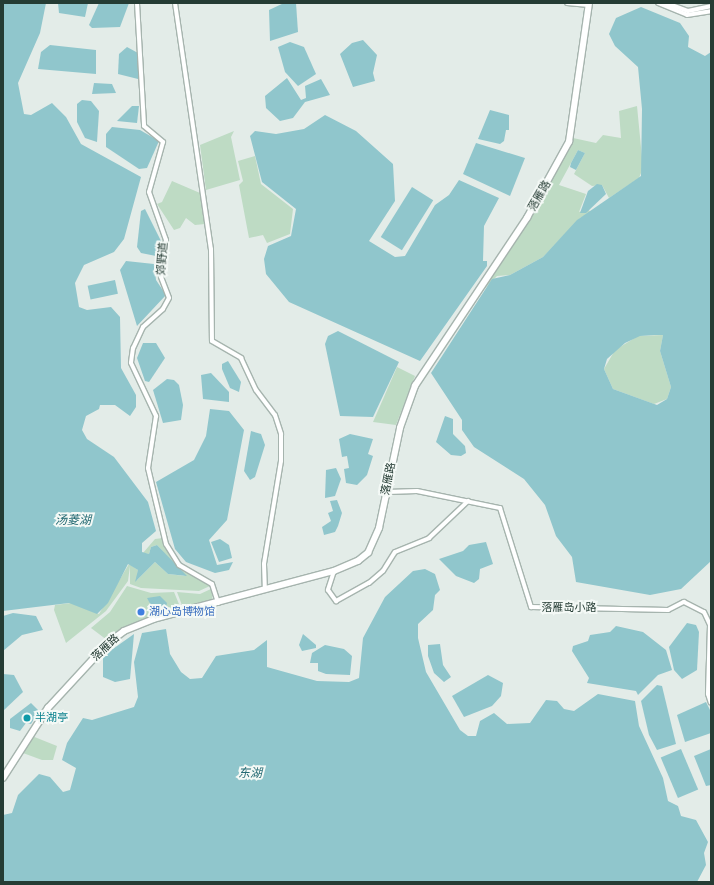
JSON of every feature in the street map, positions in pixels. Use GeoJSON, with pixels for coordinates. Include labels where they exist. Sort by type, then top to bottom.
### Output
{"type":"FeatureCollection","features":[{"type":"Feature","properties":{"kind":"street","name":"郊野道"},"geometry":{"type":"LineString","coordinates":[[137,3],[144,126],[163,142],[149,192],[166,240],[160,274],[168,298],[163,309],[143,327],[133,348],[131,364],[156,416],[148,468],[166,544],[179,565],[212,584],[218,603]]}},
{"type":"Feature","properties":{"kind":"street"},"geometry":{"type":"LineString","coordinates":[[175,3],[211,249],[212,341],[241,358],[256,390],[275,415],[281,434],[281,461],[264,564],[265,590]]}},
{"type":"Feature","properties":{"kind":"street"},"geometry":{"type":"LineString","coordinates":[[567,3],[590,4]]}},
{"type":"Feature","properties":{"kind":"street"},"geometry":{"type":"LineString","coordinates":[[658,3],[687,15],[711,11]]}},
{"type":"Feature","properties":{"kind":"street"},"geometry":{"type":"LineString","coordinates":[[666,3],[688,11],[711,6]]}},
{"type":"Feature","properties":{"kind":"street","name":"落雁路"},"geometry":{"type":"LineString","coordinates":[[3,778],[48,708],[114,638],[145,622],[334,571],[358,561],[368,553],[379,528],[407,404],[425,367],[527,218],[569,142],[590,4]]}},
{"type":"Feature","properties":{"kind":"street","name":"落雁岛小路"},"geometry":{"type":"LineString","coordinates":[[387,492],[417,491],[468,500],[503,511],[508,540],[531,607],[668,610],[684,602],[706,614],[710,625],[708,694],[711,703]]}},
{"type":"Feature","properties":{"kind":"street"},"geometry":{"type":"LineString","coordinates":[[334,571],[328,590],[336,601],[369,583],[383,571],[395,552],[429,538],[468,500]]}},
{"type":"Feature","properties":{"kind":"green space"},"geometry":{"type":"Polygon","coordinates":[[[637,106],[643,168],[639,178],[609,198],[602,185],[592,186],[574,174],[585,153],[578,150],[559,185],[586,194],[579,212],[588,209],[591,213],[580,218],[543,257],[510,275],[497,276],[484,289],[481,287],[532,217],[573,138],[596,143],[603,135],[621,138],[619,111],[637,106]]]}},
{"type":"Feature","properties":{"kind":"green space"},"geometry":{"type":"Polygon","coordinates":[[[234,131],[231,137],[240,180],[206,190],[200,145],[234,131]]]}},
{"type":"Feature","properties":{"kind":"green space"},"geometry":{"type":"Polygon","coordinates":[[[255,156],[261,184],[293,209],[290,234],[267,243],[263,235],[249,238],[239,185],[243,181],[238,161],[255,156]]]}},
{"type":"Feature","properties":{"kind":"green space"},"geometry":{"type":"Polygon","coordinates":[[[172,181],[200,193],[205,224],[195,225],[186,218],[180,228],[174,230],[157,204],[162,202],[172,181]]]}},
{"type":"Feature","properties":{"kind":"green space"},"geometry":{"type":"Polygon","coordinates":[[[663,335],[660,351],[671,387],[667,399],[654,404],[613,389],[604,369],[615,350],[638,336],[663,335]]]}},
{"type":"Feature","properties":{"kind":"green space"},"geometry":{"type":"Polygon","coordinates":[[[397,367],[415,376],[396,425],[373,422],[397,367]]]}},
{"type":"Feature","properties":{"kind":"green space"},"geometry":{"type":"Polygon","coordinates":[[[163,538],[177,565],[210,586],[199,591],[141,588],[130,584],[130,566],[128,581],[106,611],[66,643],[54,610],[55,605],[71,603],[99,614],[129,564],[138,570],[137,580],[155,562],[168,574],[185,576],[157,545],[151,547],[149,554],[143,553],[155,539],[163,538]]]}},
{"type":"Feature","properties":{"kind":"green space"},"geometry":{"type":"Polygon","coordinates":[[[127,586],[151,593],[174,592],[181,609],[140,621],[107,640],[91,628],[110,612],[127,586]]]}},
{"type":"Feature","properties":{"kind":"green space"},"geometry":{"type":"Polygon","coordinates":[[[213,588],[212,601],[183,608],[177,592],[200,594],[213,588]]]}},
{"type":"Feature","properties":{"kind":"green space"},"geometry":{"type":"Polygon","coordinates":[[[32,736],[57,746],[53,760],[42,760],[23,753],[32,736]]]}},
{"type":"Feature","properties":{"kind":"water","name":"汤菱湖"},"geometry":{"type":"Polygon","coordinates":[[[3,3],[46,3],[40,33],[18,83],[24,114],[31,115],[52,103],[66,117],[81,144],[141,177],[124,239],[114,252],[84,265],[75,283],[79,307],[87,310],[111,307],[120,317],[121,368],[136,395],[136,407],[130,416],[115,405],[100,405],[99,409],[86,416],[82,430],[87,439],[114,457],[148,502],[156,531],[142,543],[142,552],[149,554],[151,547],[157,545],[187,576],[168,574],[155,562],[135,582],[138,570],[128,564],[108,603],[97,614],[69,603],[3,611],[3,3]]]}},
{"type":"Feature","properties":{"kind":"water"},"geometry":{"type":"Polygon","coordinates":[[[58,3],[88,3],[85,17],[59,13],[58,3]]]}},
{"type":"Feature","properties":{"kind":"water"},"geometry":{"type":"Polygon","coordinates":[[[99,3],[129,3],[120,27],[92,28],[89,25],[99,3]]]}},
{"type":"Feature","properties":{"kind":"water"},"geometry":{"type":"Polygon","coordinates":[[[284,3],[296,3],[298,32],[270,41],[269,10],[284,3]]]}},
{"type":"Feature","properties":{"kind":"water"},"geometry":{"type":"Polygon","coordinates":[[[641,7],[680,23],[689,36],[688,47],[705,56],[711,52],[711,561],[681,589],[650,595],[576,582],[572,557],[556,536],[545,505],[524,479],[474,447],[462,430],[462,420],[431,373],[492,279],[510,275],[543,257],[577,220],[641,176],[642,109],[638,67],[615,46],[609,34],[616,18],[641,7]],[[663,335],[640,336],[625,343],[607,359],[604,369],[613,389],[657,405],[667,399],[671,387],[660,351],[663,335]]]}},
{"type":"Feature","properties":{"kind":"water"},"geometry":{"type":"Polygon","coordinates":[[[363,40],[377,55],[373,73],[375,81],[353,87],[340,54],[352,43],[363,40]]]}},
{"type":"Feature","properties":{"kind":"water"},"geometry":{"type":"Polygon","coordinates":[[[290,42],[304,47],[316,74],[298,86],[285,72],[278,47],[290,42]]]}},
{"type":"Feature","properties":{"kind":"water"},"geometry":{"type":"Polygon","coordinates":[[[50,45],[96,50],[96,74],[38,69],[41,52],[50,45]]]}},
{"type":"Feature","properties":{"kind":"water"},"geometry":{"type":"Polygon","coordinates":[[[127,47],[138,53],[138,79],[118,74],[119,54],[127,47]]]}},
{"type":"Feature","properties":{"kind":"water"},"geometry":{"type":"Polygon","coordinates":[[[287,78],[301,100],[306,98],[305,86],[321,79],[330,95],[305,102],[293,118],[280,121],[266,108],[265,96],[287,78]]]}},
{"type":"Feature","properties":{"kind":"water"},"geometry":{"type":"Polygon","coordinates":[[[94,83],[112,84],[116,93],[92,94],[94,83]]]}},
{"type":"Feature","properties":{"kind":"water"},"geometry":{"type":"Polygon","coordinates":[[[82,100],[91,101],[99,111],[97,142],[85,138],[77,122],[77,104],[82,100]]]}},
{"type":"Feature","properties":{"kind":"water"},"geometry":{"type":"Polygon","coordinates":[[[132,106],[139,106],[137,123],[117,121],[132,106]]]}},
{"type":"Feature","properties":{"kind":"water"},"geometry":{"type":"Polygon","coordinates":[[[490,110],[509,115],[509,130],[506,130],[504,141],[500,144],[478,139],[490,110]]]}},
{"type":"Feature","properties":{"kind":"water"},"geometry":{"type":"Polygon","coordinates":[[[325,115],[356,131],[393,164],[395,201],[369,241],[395,257],[405,256],[435,205],[449,195],[459,180],[499,198],[484,226],[483,261],[487,261],[487,266],[420,361],[289,302],[266,274],[264,259],[268,246],[291,236],[296,209],[262,182],[250,136],[255,131],[276,134],[304,129],[325,115]]]}},
{"type":"Feature","properties":{"kind":"water"},"geometry":{"type":"Polygon","coordinates":[[[112,127],[140,130],[159,141],[147,168],[139,169],[106,147],[106,134],[112,127]]]}},
{"type":"Feature","properties":{"kind":"water"},"geometry":{"type":"Polygon","coordinates":[[[476,143],[525,158],[510,196],[463,174],[476,143]]]}},
{"type":"Feature","properties":{"kind":"water"},"geometry":{"type":"Polygon","coordinates":[[[578,150],[585,153],[576,170],[570,167],[578,150]]]}},
{"type":"Feature","properties":{"kind":"water"},"geometry":{"type":"Polygon","coordinates":[[[597,184],[602,185],[606,194],[586,213],[580,213],[588,191],[597,184]]]}},
{"type":"Feature","properties":{"kind":"water"},"geometry":{"type":"Polygon","coordinates":[[[412,187],[433,200],[402,250],[381,237],[412,187]]]}},
{"type":"Feature","properties":{"kind":"water"},"geometry":{"type":"Polygon","coordinates":[[[145,209],[161,241],[156,256],[141,253],[137,247],[141,211],[145,209]]]}},
{"type":"Feature","properties":{"kind":"water"},"geometry":{"type":"Polygon","coordinates":[[[126,261],[154,264],[156,280],[166,295],[137,326],[120,270],[126,261]]]}},
{"type":"Feature","properties":{"kind":"water"},"geometry":{"type":"Polygon","coordinates":[[[115,280],[118,294],[91,300],[88,286],[115,280]]]}},
{"type":"Feature","properties":{"kind":"water"},"geometry":{"type":"Polygon","coordinates":[[[338,331],[399,362],[373,417],[340,416],[325,344],[328,336],[338,331]]]}},
{"type":"Feature","properties":{"kind":"water"},"geometry":{"type":"Polygon","coordinates":[[[143,343],[156,343],[165,358],[149,382],[145,381],[137,358],[143,343]]]}},
{"type":"Feature","properties":{"kind":"water"},"geometry":{"type":"Polygon","coordinates":[[[228,361],[241,382],[239,392],[230,388],[222,369],[222,364],[228,361]]]}},
{"type":"Feature","properties":{"kind":"water"},"geometry":{"type":"Polygon","coordinates":[[[211,373],[229,392],[229,402],[203,399],[201,375],[211,373]]]}},
{"type":"Feature","properties":{"kind":"water"},"geometry":{"type":"Polygon","coordinates":[[[167,379],[174,380],[179,385],[183,405],[181,420],[163,423],[153,390],[167,379]]]}},
{"type":"Feature","properties":{"kind":"water"},"geometry":{"type":"Polygon","coordinates":[[[210,409],[229,411],[244,430],[227,520],[209,540],[217,565],[233,562],[229,570],[215,573],[186,562],[175,549],[156,482],[194,460],[206,436],[210,409]]]}},
{"type":"Feature","properties":{"kind":"water"},"geometry":{"type":"Polygon","coordinates":[[[445,416],[453,419],[453,434],[465,446],[466,453],[461,456],[451,455],[436,442],[445,416]]]}},
{"type":"Feature","properties":{"kind":"water"},"geometry":{"type":"Polygon","coordinates":[[[251,431],[261,434],[265,445],[255,477],[250,480],[244,471],[251,431]]]}},
{"type":"Feature","properties":{"kind":"water"},"geometry":{"type":"Polygon","coordinates":[[[350,434],[373,439],[368,454],[373,456],[367,475],[357,485],[346,483],[344,469],[349,468],[347,456],[342,457],[339,439],[350,434]]]}},
{"type":"Feature","properties":{"kind":"water"},"geometry":{"type":"Polygon","coordinates":[[[336,468],[341,479],[335,496],[325,498],[326,470],[336,468]]]}},
{"type":"Feature","properties":{"kind":"water"},"geometry":{"type":"Polygon","coordinates":[[[337,500],[342,513],[338,526],[335,532],[324,535],[322,527],[331,521],[328,513],[333,511],[330,501],[337,500]]]}},
{"type":"Feature","properties":{"kind":"water"},"geometry":{"type":"Polygon","coordinates":[[[220,539],[229,545],[232,558],[219,562],[211,542],[220,539]]]}},
{"type":"Feature","properties":{"kind":"water"},"geometry":{"type":"Polygon","coordinates":[[[486,542],[493,564],[480,569],[479,579],[474,583],[456,576],[439,559],[463,551],[469,545],[486,542]]]}},
{"type":"Feature","properties":{"kind":"water","name":"东湖"},"geometry":{"type":"Polygon","coordinates":[[[425,569],[435,574],[440,590],[435,595],[433,610],[418,624],[418,638],[426,672],[460,730],[468,736],[476,736],[480,721],[494,713],[507,724],[530,723],[546,700],[557,701],[564,709],[574,711],[598,694],[635,701],[639,726],[663,778],[668,801],[678,806],[681,816],[696,820],[708,842],[704,853],[706,865],[697,882],[3,882],[3,815],[12,813],[18,795],[39,774],[50,777],[63,792],[70,790],[76,768],[62,760],[67,743],[83,718],[92,720],[134,707],[138,697],[134,662],[142,633],[166,629],[170,654],[181,672],[190,679],[202,678],[216,656],[254,650],[267,640],[267,667],[317,681],[349,682],[359,678],[363,638],[385,597],[413,571],[425,569]]]}},
{"type":"Feature","properties":{"kind":"water"},"geometry":{"type":"Polygon","coordinates":[[[160,596],[167,603],[166,607],[153,609],[147,598],[160,596]]]}},
{"type":"Feature","properties":{"kind":"water"},"geometry":{"type":"Polygon","coordinates":[[[13,613],[36,616],[43,630],[22,635],[3,651],[3,616],[13,613]]]}},
{"type":"Feature","properties":{"kind":"water"},"geometry":{"type":"Polygon","coordinates":[[[687,623],[696,625],[699,632],[697,670],[682,679],[674,670],[669,647],[687,623]]]}},
{"type":"Feature","properties":{"kind":"water"},"geometry":{"type":"Polygon","coordinates":[[[616,626],[643,632],[666,650],[672,670],[658,675],[638,695],[636,691],[587,683],[589,678],[572,651],[573,646],[588,641],[590,635],[610,632],[616,626]]]}},
{"type":"Feature","properties":{"kind":"water"},"geometry":{"type":"Polygon","coordinates":[[[134,634],[130,679],[115,682],[103,677],[103,656],[134,634]]]}},
{"type":"Feature","properties":{"kind":"water"},"geometry":{"type":"Polygon","coordinates":[[[303,634],[316,645],[316,648],[302,651],[299,645],[303,634]]]}},
{"type":"Feature","properties":{"kind":"water"},"geometry":{"type":"Polygon","coordinates":[[[440,644],[443,665],[451,677],[444,682],[434,673],[428,656],[428,645],[440,644]]]}},
{"type":"Feature","properties":{"kind":"water"},"geometry":{"type":"Polygon","coordinates":[[[325,645],[344,649],[352,656],[350,675],[326,674],[318,671],[318,663],[310,663],[312,653],[325,645]]]}},
{"type":"Feature","properties":{"kind":"water"},"geometry":{"type":"Polygon","coordinates":[[[3,674],[14,675],[23,692],[3,711],[3,674]]]}},
{"type":"Feature","properties":{"kind":"water"},"geometry":{"type":"Polygon","coordinates":[[[488,675],[503,683],[501,696],[492,706],[464,717],[452,696],[488,675]]]}},
{"type":"Feature","properties":{"kind":"water"},"geometry":{"type":"Polygon","coordinates":[[[657,685],[662,686],[676,744],[657,750],[649,735],[641,701],[657,685]]]}},
{"type":"Feature","properties":{"kind":"water"},"geometry":{"type":"Polygon","coordinates":[[[706,702],[711,712],[711,733],[685,742],[677,715],[706,702]]]}},
{"type":"Feature","properties":{"kind":"water"},"geometry":{"type":"Polygon","coordinates":[[[31,703],[39,711],[31,724],[26,723],[20,731],[10,728],[10,719],[31,703]]]}},
{"type":"Feature","properties":{"kind":"water"},"geometry":{"type":"Polygon","coordinates":[[[681,749],[698,790],[678,798],[661,758],[681,749]]]}},
{"type":"Feature","properties":{"kind":"water"},"geometry":{"type":"Polygon","coordinates":[[[711,749],[711,785],[706,786],[694,756],[711,749]]]}},
{"type":"Feature","properties":{"kind":"place","name":"湖心岛博物馆"},"geometry":{"type":"Point","coordinates":[141,612]}},
{"type":"Feature","properties":{"kind":"place","name":"半湖亭"},"geometry":{"type":"Point","coordinates":[27,718]}}]}
